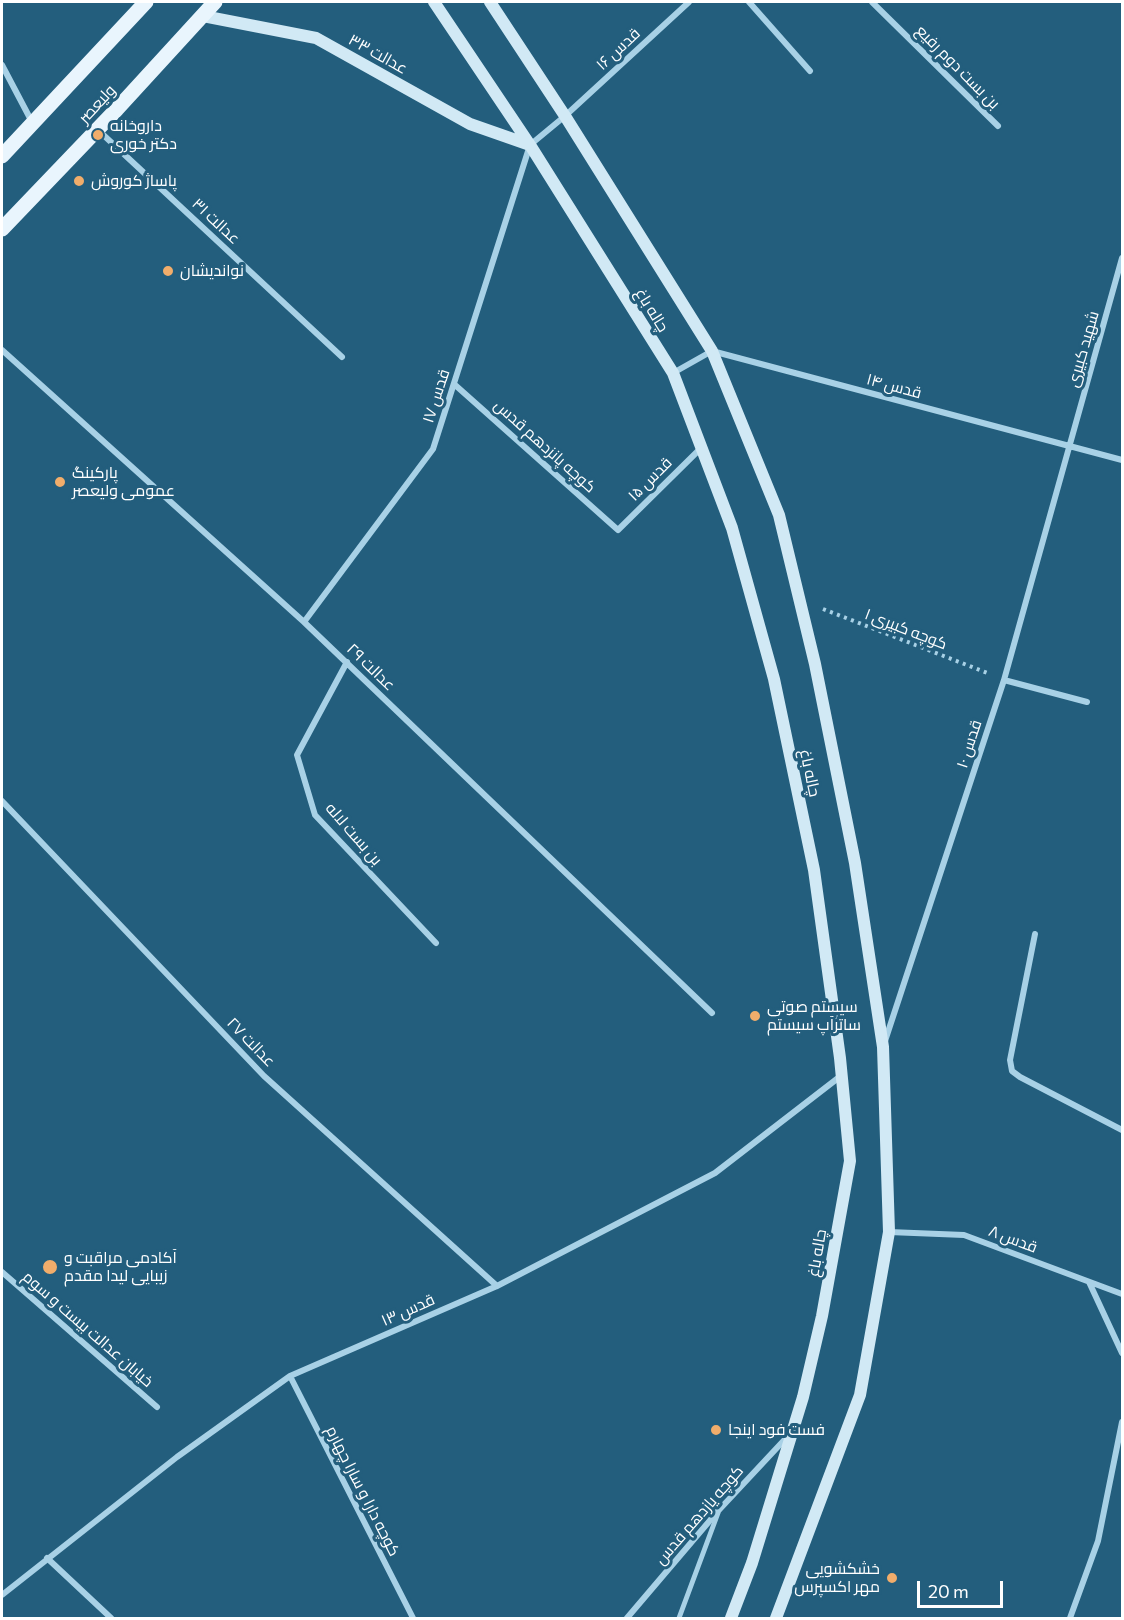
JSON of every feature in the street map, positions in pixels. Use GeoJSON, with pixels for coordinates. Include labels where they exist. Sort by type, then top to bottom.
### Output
{"type":"FeatureCollection","features":[{"type":"Feature","properties":{"kind":"main road","name":"ولیعصر"},"geometry":{"type":"LineString","coordinates":[[2,156],[146,2]]}},
{"type":"Feature","properties":{"kind":"main road","name":"ولیعصر"},"geometry":{"type":"LineString","coordinates":[[2,230],[215,2]]}},
{"type":"Feature","properties":{"kind":"main road","name":"چاله باغ"},"geometry":{"type":"LineString","coordinates":[[434,2],[530,145],[673,373],[732,528],[774,679],[814,870],[842,1075],[850,1161],[822,1316],[803,1397],[752,1563],[731,1618]]}},
{"type":"Feature","properties":{"kind":"main road","name":"چاله باغ"},"geometry":{"type":"LineString","coordinates":[[490,2],[565,116],[712,351],[779,515],[815,664],[855,863],[883,1047],[889,1232],[860,1395],[776,1618]]}},
{"type":"Feature","properties":{"kind":"main road","name":"عدالت ۳۳"},"geometry":{"type":"LineString","coordinates":[[203,15],[316,38],[470,124],[530,145]]}},
{"type":"Feature","properties":{"kind":"street","name":"قدس ۱۶"},"geometry":{"type":"LineString","coordinates":[[530,145],[565,116],[689,2]]}},
{"type":"Feature","properties":{"kind":"street"},"geometry":{"type":"LineString","coordinates":[[749,2],[810,71]]}},
{"type":"Feature","properties":{"kind":"street","name":"بن بست دوم رفیع"},"geometry":{"type":"LineString","coordinates":[[872,2],[998,126]]}},
{"type":"Feature","properties":{"kind":"street"},"geometry":{"type":"LineString","coordinates":[[2,65],[33,123]]}},
{"type":"Feature","properties":{"kind":"street","name":"عدالت ۳۱"},"geometry":{"type":"LineString","coordinates":[[98,129],[342,357]]}},
{"type":"Feature","properties":{"kind":"street","name":"قدس ۱۷"},"geometry":{"type":"LineString","coordinates":[[304,622],[433,449],[530,145]]}},
{"type":"Feature","properties":{"kind":"street","name":"شهید کبیری"},"geometry":{"type":"LineString","coordinates":[[1070,447],[1122,258]]}},
{"type":"Feature","properties":{"kind":"street","name":"عدالت ۲۹"},"geometry":{"type":"LineString","coordinates":[[2,350],[347,662],[712,1013]]}},
{"type":"Feature","properties":{"kind":"street"},"geometry":{"type":"LineString","coordinates":[[673,373],[712,351]]}},
{"type":"Feature","properties":{"kind":"street","name":"قدس ۱۴"},"geometry":{"type":"LineString","coordinates":[[712,351],[1122,460]]}},
{"type":"Feature","properties":{"kind":"street","name":"کوچه پانزدهم قدس"},"geometry":{"type":"LineString","coordinates":[[454,384],[618,530]]}},
{"type":"Feature","properties":{"kind":"street","name":"قدس ۱۰"},"geometry":{"type":"LineString","coordinates":[[883,1047],[1004,680],[1070,447]]}},
{"type":"Feature","properties":{"kind":"street","name":"۱۵ قدس"},"geometry":{"type":"LineString","coordinates":[[618,530],[701,448]]}},
{"type":"Feature","properties":{"kind":"street","name":"بن بست لاله"},"geometry":{"type":"LineString","coordinates":[[347,662],[297,755],[315,815],[436,943]]}},
{"type":"Feature","properties":{"kind":"street"},"geometry":{"type":"LineString","coordinates":[[1004,680],[1087,702]]}},
{"type":"Feature","properties":{"kind":"street","name":"عدالت ۲۷"},"geometry":{"type":"LineString","coordinates":[[2,801],[264,1076],[497,1286]]}},
{"type":"Feature","properties":{"kind":"street"},"geometry":{"type":"LineString","coordinates":[[1035,934],[1010,1060],[1012,1071],[1122,1130]]}},
{"type":"Feature","properties":{"kind":"street","name":"قدس ۱۳"},"geometry":{"type":"LineString","coordinates":[[2,1595],[177,1457],[290,1376],[497,1286],[715,1173],[842,1075]]}},
{"type":"Feature","properties":{"kind":"street","name":"قدس ۸"},"geometry":{"type":"LineString","coordinates":[[889,1232],[964,1236],[1122,1294]]}},
{"type":"Feature","properties":{"kind":"street","name":"خیابان عدالت بیست و سوم"},"geometry":{"type":"LineString","coordinates":[[2,1272],[157,1407]]}},
{"type":"Feature","properties":{"kind":"street"},"geometry":{"type":"LineString","coordinates":[[1089,1282],[1122,1353]]}},
{"type":"Feature","properties":{"kind":"street","name":"کوچه دارا و سارا چهارم"},"geometry":{"type":"LineString","coordinates":[[290,1376],[413,1618]]}},
{"type":"Feature","properties":{"kind":"street"},"geometry":{"type":"LineString","coordinates":[[1070,1618],[1098,1541],[1122,1422]]}},
{"type":"Feature","properties":{"kind":"street","name":"کوچه یازدهم قدس"},"geometry":{"type":"LineString","coordinates":[[627,1618],[718,1511],[793,1431]]}},
{"type":"Feature","properties":{"kind":"street"},"geometry":{"type":"LineString","coordinates":[[679,1618],[718,1511]]}},
{"type":"Feature","properties":{"kind":"street"},"geometry":{"type":"LineString","coordinates":[[47,1558],[111,1618]]}},
{"type":"Feature","properties":{"kind":"path","name":"کوچه کبیری ۱"},"geometry":{"type":"LineString","coordinates":[[800,600],[1004,680]]}},
{"type":"Feature","properties":{"kind":"place","name":"داروخانه دکتر خوری"},"geometry":{"type":"Point","coordinates":[98,135]}},
{"type":"Feature","properties":{"kind":"place","name":"پاساژ کوروش"},"geometry":{"type":"Point","coordinates":[79,181]}},
{"type":"Feature","properties":{"kind":"place","name":"نواندیشان"},"geometry":{"type":"Point","coordinates":[168,271]}},
{"type":"Feature","properties":{"kind":"place","name":"پارکینگ عمومی ولیعصر"},"geometry":{"type":"Point","coordinates":[60,482]}},
{"type":"Feature","properties":{"kind":"place","name":"سیستم صوتی ساترآپ سیستم"},"geometry":{"type":"Point","coordinates":[755,1016]}},
{"type":"Feature","properties":{"kind":"place","name":"آکادمی مراقبت و زیبایی لیدا مقدم"},"geometry":{"type":"Point","coordinates":[50,1267]}},
{"type":"Feature","properties":{"kind":"place","name":"فست فود اينجا"},"geometry":{"type":"Point","coordinates":[716,1430]}},
{"type":"Feature","properties":{"kind":"place","name":"خشکشویی مهر اکسپرس"},"geometry":{"type":"Point","coordinates":[892,1578]}}]}
